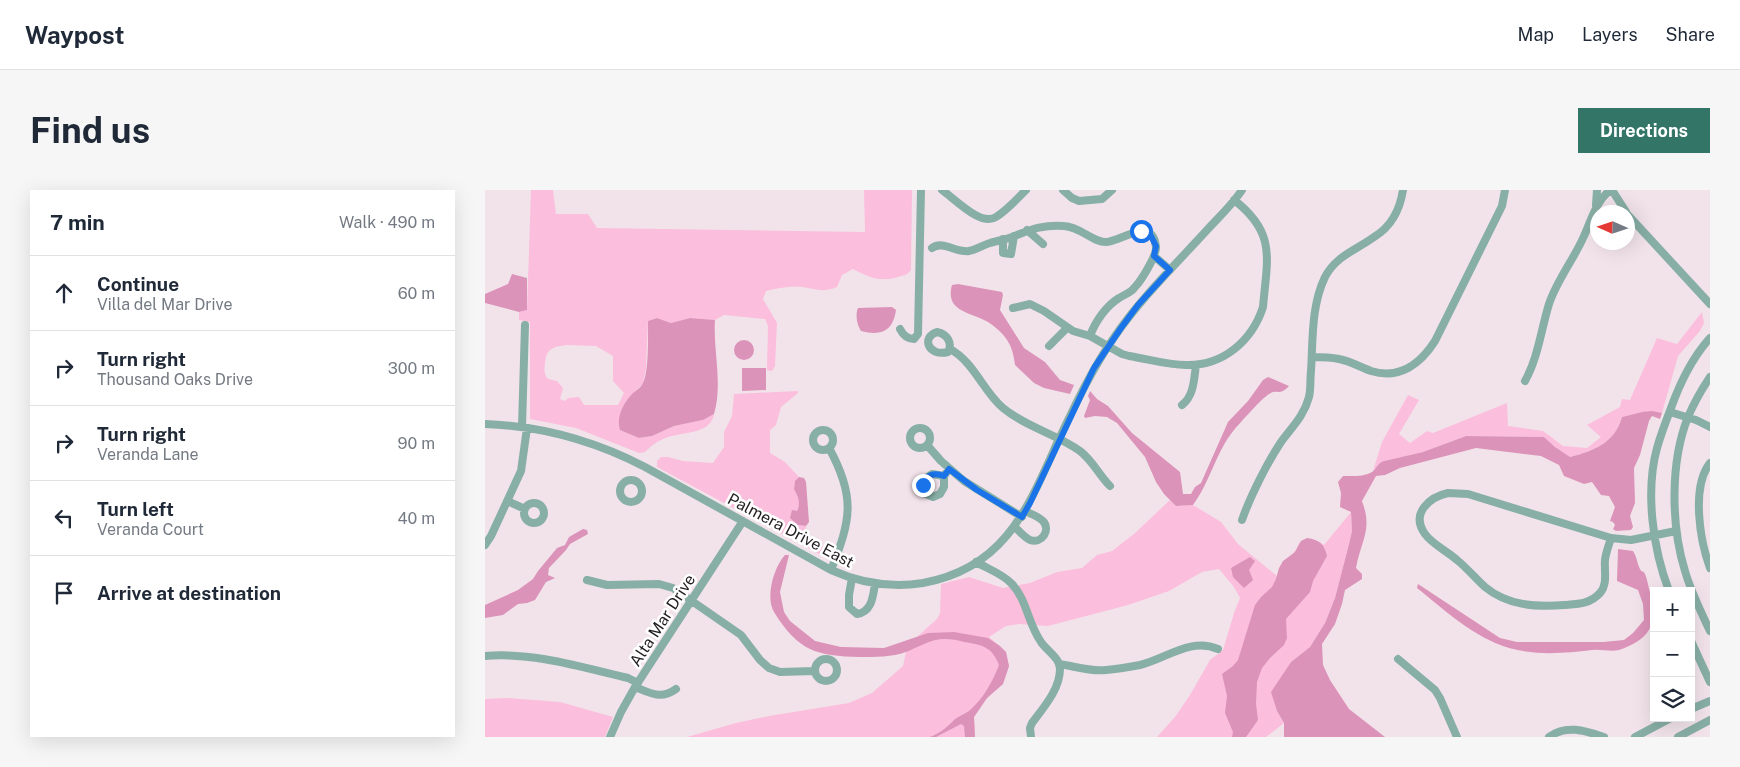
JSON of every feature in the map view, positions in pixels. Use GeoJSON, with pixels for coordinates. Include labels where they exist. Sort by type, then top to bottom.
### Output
{"type":"FeatureCollection","features":[{"type":"Feature","properties":{"kind":"street"},"geometry":{"type":"LineString","coordinates":[[900,329],[910,339],[914,339],[917,334],[921,190]]}},
{"type":"Feature","properties":{"kind":"street"},"geometry":{"type":"LineString","coordinates":[[942,190],[978,218],[988,220],[997,216],[1026,190]]}},
{"type":"Feature","properties":{"kind":"street"},"geometry":{"type":"LineString","coordinates":[[1063,190],[1072,198],[1079,200],[1102,199],[1112,190]]}},
{"type":"Feature","properties":{"kind":"street"},"geometry":{"type":"LineString","coordinates":[[927,445],[947,472],[1023,514],[1044,522],[1046,527],[1045,533],[1041,539],[1036,541],[1029,540],[1015,527],[1023,514],[1088,378],[1108,346],[1138,305],[1242,190]]}},
{"type":"Feature","properties":{"kind":"street"},"geometry":{"type":"LineString","coordinates":[[1242,520],[1248,502],[1280,443],[1303,414],[1309,396],[1317,304],[1322,284],[1329,270],[1343,255],[1375,237],[1386,227],[1396,211],[1403,190]]}},
{"type":"Feature","properties":{"kind":"street"},"geometry":{"type":"LineString","coordinates":[[1312,357],[1339,359],[1373,372],[1383,373],[1400,371],[1415,365],[1426,355],[1435,341],[1502,206],[1505,190]]}},
{"type":"Feature","properties":{"kind":"street"},"geometry":{"type":"LineString","coordinates":[[1596,205],[1597,190]]}},
{"type":"Feature","properties":{"kind":"street"},"geometry":{"type":"LineString","coordinates":[[1597,205],[1599,200],[1611,190],[1621,205]]}},
{"type":"Feature","properties":{"kind":"street"},"geometry":{"type":"LineString","coordinates":[[1013,308],[1030,304],[1044,311],[1067,328],[1090,336],[1129,356],[1183,365],[1197,365],[1217,360],[1235,349],[1251,332],[1263,307],[1267,257],[1265,240],[1253,216],[1234,200]]}},
{"type":"Feature","properties":{"kind":"street"},"geometry":{"type":"LineString","coordinates":[[1525,381],[1533,364],[1549,304],[1590,222]]}},
{"type":"Feature","properties":{"kind":"street"},"geometry":{"type":"LineString","coordinates":[[1635,222],[1710,304]]}},
{"type":"Feature","properties":{"kind":"street"},"geometry":{"type":"LineString","coordinates":[[932,248],[940,245],[966,251],[1003,240],[1027,230],[1054,226],[1069,226],[1105,242],[1119,239],[1130,232],[1141,231],[1151,236],[1156,246],[1154,256],[1135,288],[1112,303],[1094,326],[1090,336]]}},
{"type":"Feature","properties":{"kind":"street"},"geometry":{"type":"LineString","coordinates":[[1027,230],[1043,244]]}},
{"type":"Feature","properties":{"kind":"street"},"geometry":{"type":"LineString","coordinates":[[1003,240],[1003,253],[1011,254],[1014,236]]}},
{"type":"Feature","properties":{"kind":"street"},"geometry":{"type":"LineString","coordinates":[[1154,256],[1170,270]]}},
{"type":"Feature","properties":{"kind":"street"},"geometry":{"type":"LineString","coordinates":[[485,545],[521,471],[525,428],[525,325]]}},
{"type":"Feature","properties":{"kind":"street"},"geometry":{"type":"LineString","coordinates":[[1049,346],[1067,328]]}},
{"type":"Feature","properties":{"kind":"street"},"geometry":{"type":"LineString","coordinates":[[1668,587],[1654,534],[1652,507],[1657,449],[1688,370],[1710,338]]}},
{"type":"Feature","properties":{"kind":"street"},"geometry":{"type":"LineString","coordinates":[[950,349],[961,356],[983,386],[1004,409],[1044,432],[1059,438],[1087,457],[1110,486]]}},
{"type":"Feature","properties":{"kind":"street"},"geometry":{"type":"LineString","coordinates":[[1182,405],[1190,396],[1197,365]]}},
{"type":"Feature","properties":{"kind":"street"},"geometry":{"type":"LineString","coordinates":[[1710,377],[1687,418],[1677,457],[1675,494],[1676,531],[1685,571],[1710,631]]}},
{"type":"Feature","properties":{"kind":"street"},"geometry":{"type":"LineString","coordinates":[[1670,412],[1710,427]]}},
{"type":"Feature","properties":{"kind":"street","name":"Palmera Drive East"},"geometry":{"type":"LineString","coordinates":[[485,424],[525,428],[561,435],[617,454],[645,467],[831,570],[875,584],[902,585],[929,581],[953,574],[976,562],[1004,539],[1015,527]]}},
{"type":"Feature","properties":{"kind":"street"},"geometry":{"type":"LineString","coordinates":[[829,448],[843,478],[848,506],[845,532],[831,570]]}},
{"type":"Feature","properties":{"kind":"street"},"geometry":{"type":"LineString","coordinates":[[1710,463],[1701,482],[1700,507],[1704,547],[1710,568]]}},
{"type":"Feature","properties":{"kind":"street"},"geometry":{"type":"LineString","coordinates":[[637,482],[645,467]]}},
{"type":"Feature","properties":{"kind":"street"},"geometry":{"type":"LineString","coordinates":[[1611,538],[1605,559],[1605,583],[1603,589],[1594,598],[1584,603],[1536,606],[1512,602],[1485,586],[1462,564],[1429,538],[1422,529],[1421,516],[1425,505],[1433,498],[1448,493],[1458,493],[1468,494],[1611,538],[1631,540],[1676,531]]}},
{"type":"Feature","properties":{"kind":"street"},"geometry":{"type":"LineString","coordinates":[[507,502],[525,509]]}},
{"type":"Feature","properties":{"kind":"street","name":"Alta Mar Drive"},"geometry":{"type":"LineString","coordinates":[[610,737],[621,712],[637,685],[743,522]]}},
{"type":"Feature","properties":{"kind":"street"},"geometry":{"type":"LineString","coordinates":[[976,562],[1003,577],[1016,589],[1035,633],[1059,664],[1060,670],[1055,688],[1032,723],[1030,728],[1031,737]]}},
{"type":"Feature","properties":{"kind":"street"},"geometry":{"type":"LineString","coordinates":[[853,578],[849,595],[849,607],[857,614],[865,612],[870,605],[875,584]]}},
{"type":"Feature","properties":{"kind":"street"},"geometry":{"type":"LineString","coordinates":[[587,580],[607,585],[659,584],[673,588],[741,635],[760,660],[769,668],[779,672],[815,671]]}},
{"type":"Feature","properties":{"kind":"street"},"geometry":{"type":"LineString","coordinates":[[1059,664],[1093,670],[1105,670],[1141,664],[1192,645],[1205,644],[1218,649]]}},
{"type":"Feature","properties":{"kind":"street"},"geometry":{"type":"LineString","coordinates":[[1695,650],[1710,682]]}},
{"type":"Feature","properties":{"kind":"street"},"geometry":{"type":"LineString","coordinates":[[485,656],[532,657],[628,678],[637,685],[659,696],[669,694],[675,689]]}},
{"type":"Feature","properties":{"kind":"street"},"geometry":{"type":"LineString","coordinates":[[1398,659],[1435,690],[1457,737]]}},
{"type":"Feature","properties":{"kind":"street"},"geometry":{"type":"LineString","coordinates":[[1695,707],[1710,701]]}},
{"type":"Feature","properties":{"kind":"street"},"geometry":{"type":"LineString","coordinates":[[1679,737],[1710,720]]}},
{"type":"Feature","properties":{"kind":"street"},"geometry":{"type":"LineString","coordinates":[[1635,737],[1663,722]]}},
{"type":"Feature","properties":{"kind":"street"},"geometry":{"type":"LineString","coordinates":[[1549,737],[1555,733],[1570,730],[1588,731],[1604,737]]}},
{"type":"Feature","properties":{"kind":"shaded area"},"geometry":{"type":"Polygon","coordinates":[[[531,190],[553,190],[556,214],[588,214],[597,228],[865,232],[864,190],[912,190],[911,270],[908,273],[894,278],[876,279],[853,269],[842,275],[837,287],[832,289],[819,290],[793,287],[766,291],[763,299],[777,323],[775,366],[772,371],[767,370],[768,326],[765,319],[724,315],[715,320],[690,318],[671,323],[657,318],[648,321],[646,368],[643,384],[632,394],[620,430],[640,438],[652,436],[674,426],[703,420],[714,414],[712,421],[702,429],[665,438],[645,452],[639,453],[576,428],[530,419],[530,322],[519,320],[519,312],[527,310],[531,190]],[[567,345],[549,351],[544,368],[545,374],[548,379],[557,381],[563,388],[560,399],[565,401],[568,398],[579,397],[584,405],[618,405],[624,393],[613,381],[613,356],[596,346],[567,345]]]}},
{"type":"Feature","properties":{"kind":"shaded area"},"geometry":{"type":"Polygon","coordinates":[[[512,274],[527,278],[527,310],[519,312],[485,303],[485,294],[508,284],[512,274]]]}},
{"type":"Feature","properties":{"kind":"shaded area"},"geometry":{"type":"Polygon","coordinates":[[[958,284],[1002,292],[1000,310],[1024,348],[1045,362],[1060,380],[1074,385],[1070,394],[1044,388],[1034,383],[1015,365],[1011,347],[1001,333],[984,320],[962,311],[952,302],[952,285],[958,284]]]}},
{"type":"Feature","properties":{"kind":"shaded area"},"geometry":{"type":"Polygon","coordinates":[[[892,307],[896,310],[889,328],[885,331],[874,333],[861,331],[857,320],[858,308],[892,307]]]}},
{"type":"Feature","properties":{"kind":"shaded area"},"geometry":{"type":"Polygon","coordinates":[[[1702,312],[1704,323],[1700,331],[1678,356],[1662,413],[1642,412],[1622,417],[1619,426],[1608,440],[1594,449],[1569,457],[1544,437],[1466,436],[1423,452],[1384,461],[1373,471],[1382,442],[1408,395],[1419,400],[1399,434],[1410,443],[1427,431],[1433,433],[1507,403],[1508,426],[1543,431],[1563,446],[1587,448],[1601,437],[1587,425],[1620,407],[1622,399],[1630,400],[1657,338],[1677,344],[1702,312]]]}},
{"type":"Feature","properties":{"kind":"shaded area"},"geometry":{"type":"Polygon","coordinates":[[[657,318],[671,323],[690,318],[715,320],[718,379],[717,403],[714,414],[703,420],[674,426],[652,436],[639,438],[620,430],[619,420],[626,402],[643,383],[645,378],[648,321],[657,318]]]}},
{"type":"Feature","properties":{"kind":"shaded area"},"geometry":{"type":"Polygon","coordinates":[[[740,340],[748,340],[754,346],[754,354],[748,360],[740,360],[734,354],[734,346],[740,340]]]}},
{"type":"Feature","properties":{"kind":"shaded area"},"geometry":{"type":"Polygon","coordinates":[[[742,368],[766,368],[766,390],[742,391],[742,368]]]}},
{"type":"Feature","properties":{"kind":"shaded area"},"geometry":{"type":"Polygon","coordinates":[[[1268,377],[1289,386],[1281,392],[1272,392],[1265,397],[1234,430],[1222,448],[1204,487],[1193,505],[1176,506],[1164,494],[1156,482],[1145,457],[1117,423],[1107,417],[1095,416],[1085,418],[1084,416],[1090,400],[1088,396],[1090,391],[1097,399],[1108,406],[1132,433],[1180,472],[1183,494],[1191,494],[1195,487],[1201,483],[1228,422],[1248,401],[1263,380],[1268,377]]]}},
{"type":"Feature","properties":{"kind":"shaded area"},"geometry":{"type":"Polygon","coordinates":[[[798,391],[781,407],[776,425],[770,430],[770,453],[785,462],[799,477],[794,488],[799,500],[797,512],[798,525],[806,526],[807,539],[812,544],[824,546],[829,541],[831,542],[832,546],[827,555],[823,556],[657,467],[657,461],[661,457],[713,463],[724,447],[724,432],[732,416],[734,394],[798,391]]]}},
{"type":"Feature","properties":{"kind":"shaded area"},"geometry":{"type":"Polygon","coordinates":[[[1652,411],[1662,413],[1660,419],[1652,416],[1649,421],[1640,455],[1634,468],[1635,503],[1630,516],[1633,527],[1631,530],[1616,531],[1613,529],[1615,525],[1610,521],[1615,507],[1609,496],[1601,495],[1592,482],[1584,484],[1564,476],[1559,465],[1541,456],[1476,448],[1376,476],[1362,501],[1365,511],[1366,528],[1356,568],[1362,574],[1362,579],[1345,590],[1335,624],[1322,644],[1323,665],[1330,680],[1349,709],[1385,737],[1284,737],[1284,723],[1277,711],[1271,692],[1291,662],[1310,647],[1325,623],[1335,598],[1352,531],[1351,512],[1340,507],[1341,493],[1338,482],[1343,476],[1369,474],[1384,461],[1423,452],[1466,436],[1544,437],[1570,457],[1595,449],[1609,440],[1619,426],[1622,417],[1652,411]]]}},
{"type":"Feature","properties":{"kind":"shaded area"},"geometry":{"type":"Polygon","coordinates":[[[799,477],[804,478],[806,482],[809,522],[806,526],[798,525],[790,518],[792,510],[797,511],[799,505],[794,489],[795,481],[799,477]]]}},
{"type":"Feature","properties":{"kind":"shaded area"},"geometry":{"type":"Polygon","coordinates":[[[1170,500],[1176,506],[1193,505],[1221,522],[1238,544],[1277,576],[1282,564],[1291,556],[1301,541],[1313,539],[1324,545],[1351,512],[1352,531],[1335,598],[1325,623],[1310,647],[1291,662],[1272,692],[1277,711],[1284,723],[1266,737],[1157,737],[1175,717],[1210,660],[1223,650],[1240,598],[1234,587],[1219,569],[1202,572],[1169,591],[1128,605],[1048,626],[1020,624],[1006,626],[989,637],[1006,652],[1009,666],[1003,684],[987,698],[974,717],[975,737],[687,737],[769,716],[849,703],[872,693],[903,666],[906,652],[919,635],[937,619],[940,613],[941,584],[969,577],[1003,588],[1030,583],[1057,572],[1082,568],[1097,555],[1112,551],[1134,534],[1170,500]]]}},
{"type":"Feature","properties":{"kind":"shaded area"},"geometry":{"type":"Polygon","coordinates":[[[583,529],[587,530],[588,534],[570,544],[549,568],[548,575],[555,578],[546,582],[535,600],[518,604],[503,615],[485,618],[485,605],[518,590],[533,579],[557,548],[565,545],[569,537],[583,529]]]}},
{"type":"Feature","properties":{"kind":"shaded area"},"geometry":{"type":"Polygon","coordinates":[[[1307,538],[1321,543],[1327,556],[1313,581],[1310,592],[1286,619],[1287,638],[1284,645],[1262,668],[1257,682],[1256,704],[1258,720],[1246,737],[1232,737],[1233,732],[1225,713],[1227,696],[1222,674],[1238,660],[1255,605],[1272,587],[1283,561],[1295,552],[1301,541],[1307,538]]]}},
{"type":"Feature","properties":{"kind":"shaded area"},"geometry":{"type":"Polygon","coordinates":[[[1618,549],[1633,551],[1640,569],[1646,576],[1650,592],[1650,628],[1646,634],[1630,646],[1619,650],[1561,653],[1519,651],[1496,643],[1472,630],[1449,614],[1417,588],[1418,584],[1500,638],[1517,642],[1603,642],[1624,640],[1644,620],[1643,604],[1638,590],[1617,581],[1618,549]]]}},
{"type":"Feature","properties":{"kind":"shaded area"},"geometry":{"type":"Polygon","coordinates":[[[785,555],[789,555],[780,592],[784,612],[790,621],[815,641],[841,647],[884,648],[928,633],[954,632],[988,638],[1000,646],[1006,652],[1009,666],[1003,684],[987,698],[974,717],[975,737],[965,737],[964,726],[961,724],[936,737],[930,737],[969,711],[983,696],[999,665],[990,651],[977,644],[945,639],[929,642],[901,654],[883,656],[831,655],[809,649],[791,635],[771,606],[770,598],[774,574],[785,555]]]}},
{"type":"Feature","properties":{"kind":"shaded area"},"geometry":{"type":"Polygon","coordinates":[[[1250,557],[1255,561],[1249,570],[1253,580],[1244,588],[1233,577],[1231,568],[1250,557]]]}},
{"type":"Feature","properties":{"kind":"shaded area"},"geometry":{"type":"Polygon","coordinates":[[[507,698],[560,702],[613,717],[605,737],[485,737],[485,699],[507,698]]]}},
{"type":"Feature","properties":{"kind":"route"},"geometry":{"type":"LineString","coordinates":[[923,485],[925,478],[932,474],[944,476],[949,469],[977,490],[1022,517],[1088,378],[1108,346],[1138,305],[1170,270],[1154,256],[1156,246],[1154,240],[1147,233],[1141,231]]}}]}
